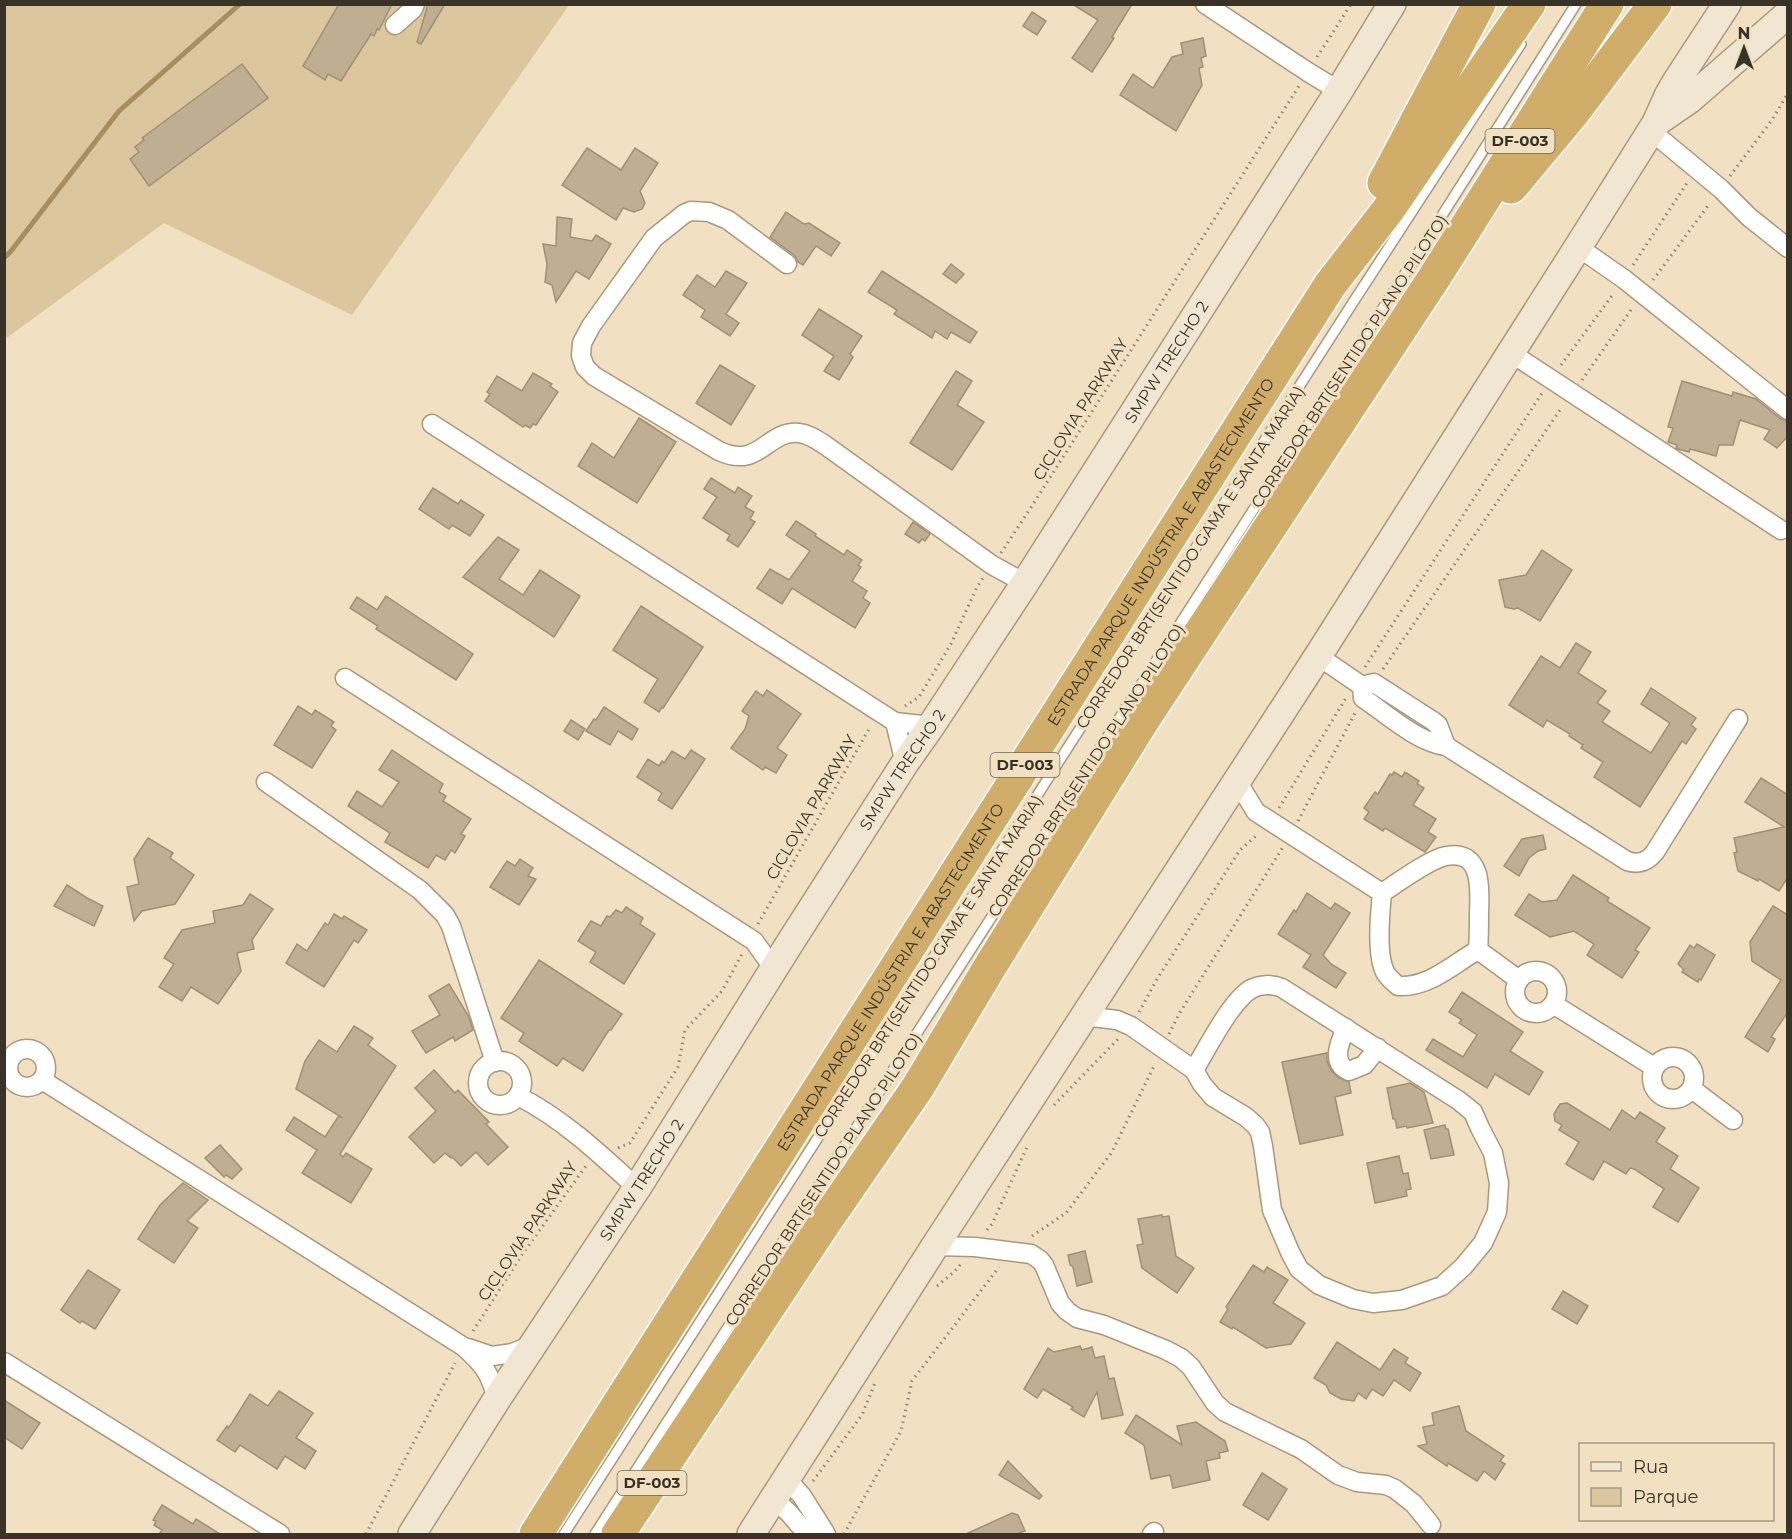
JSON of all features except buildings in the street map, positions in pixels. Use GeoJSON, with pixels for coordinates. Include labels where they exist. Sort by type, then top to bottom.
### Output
{"type":"FeatureCollection","features":[{"type":"Feature","properties":{"kind":"highway"},"geometry":{"type":"LineString","coordinates":[[1330,285],[1479,4]]}},
{"type":"Feature","properties":{"kind":"highway","name":"DF-003"},"geometry":{"type":"LineString","coordinates":[[618,1534],[821,1228],[918,1087],[991,964],[1143,720],[1434,278],[1607,4]]}},
{"type":"Feature","properties":{"kind":"highway"},"geometry":{"type":"LineString","coordinates":[[1434,278],[1572,114],[1655,4]]}},
{"type":"Feature","properties":{"kind":"highway","name":"ESTRADA PARQUE INDÚSTRIA E ABASTECIMENTO"},"geometry":{"type":"LineString","coordinates":[[536,1534],[1330,285],[1528,20]]}},
{"type":"Feature","properties":{"kind":"street"},"geometry":{"type":"LineString","coordinates":[[395,25],[413,9],[415,4]]}},
{"type":"Feature","properties":{"kind":"street"},"geometry":{"type":"LineString","coordinates":[[1205,4],[1340,91]]}},
{"type":"Feature","properties":{"kind":"street","name":"SMPW TRECHO 2"},"geometry":{"type":"LineString","coordinates":[[412,1534],[497,1399],[637,1188],[905,763],[1025,584],[1340,91],[1392,4]]}},
{"type":"Feature","properties":{"kind":"street"},"geometry":{"type":"LineString","coordinates":[[752,1534],[787,1491],[935,1246],[1318,656],[1654,127],[1676,82],[1727,4]]}},
{"type":"Feature","properties":{"kind":"street"},"geometry":{"type":"LineString","coordinates":[[1654,127],[1689,100],[1788,14]]}},
{"type":"Feature","properties":{"kind":"street"},"geometry":{"type":"LineString","coordinates":[[1654,127],[1749,217],[1788,248]]}},
{"type":"Feature","properties":{"kind":"street"},"geometry":{"type":"LineString","coordinates":[[787,264],[728,220],[709,212],[691,211],[684,214],[654,238],[591,326],[582,343],[581,356],[585,367],[594,376],[730,456],[746,456],[759,451],[781,436],[798,433],[811,436],[992,565],[1025,584]]}},
{"type":"Feature","properties":{"kind":"street"},"geometry":{"type":"LineString","coordinates":[[1578,247],[1624,279],[1788,410]]}},
{"type":"Feature","properties":{"kind":"street"},"geometry":{"type":"LineString","coordinates":[[1510,353],[1781,530]]}},
{"type":"Feature","properties":{"kind":"street"},"geometry":{"type":"LineString","coordinates":[[432,424],[892,720],[931,726]]}},
{"type":"Feature","properties":{"kind":"street"},"geometry":{"type":"LineString","coordinates":[[1318,656],[1364,687],[1423,740],[1446,746],[1627,861],[1641,863],[1650,859],[1738,719]]}},
{"type":"Feature","properties":{"kind":"street"},"geometry":{"type":"LineString","coordinates":[[345,678],[752,939],[774,969]]}},
{"type":"Feature","properties":{"kind":"street"},"geometry":{"type":"LineString","coordinates":[[892,720],[905,763]]}},
{"type":"Feature","properties":{"kind":"street"},"geometry":{"type":"LineString","coordinates":[[1237,781],[1263,817]]}},
{"type":"Feature","properties":{"kind":"street"},"geometry":{"type":"LineString","coordinates":[[266,782],[420,890],[445,915],[451,926],[495,1062]]}},
{"type":"Feature","properties":{"kind":"street"},"geometry":{"type":"LineString","coordinates":[[1221,805],[1263,817],[1382,893]]}},
{"type":"Feature","properties":{"kind":"street"},"geometry":{"type":"LineString","coordinates":[[1382,893],[1429,863],[1446,856],[1459,856],[1469,860],[1477,873],[1480,887],[1479,951]]}},
{"type":"Feature","properties":{"kind":"street"},"geometry":{"type":"LineString","coordinates":[[1382,893],[1380,924],[1382,958],[1385,972],[1398,986],[1412,986],[1427,981],[1479,951]]}},
{"type":"Feature","properties":{"kind":"street"},"geometry":{"type":"LineString","coordinates":[[752,939],[788,946]]}},
{"type":"Feature","properties":{"kind":"street"},"geometry":{"type":"LineString","coordinates":[[1479,951],[1519,980]]}},
{"type":"Feature","properties":{"kind":"street"},"geometry":{"type":"LineString","coordinates":[[1531,972],[1545,973],[1555,983],[1556,997],[1553,1004],[1541,1012],[1527,1011],[1517,1000],[1515,993],[1519,980],[1531,972]]}},
{"type":"Feature","properties":{"kind":"street"},"geometry":{"type":"LineString","coordinates":[[1084,1016],[1124,1023],[1163,1047],[1194,1070],[1202,1084],[1214,1097],[1255,1125],[1260,1132],[1263,1146],[1272,1209],[1299,1269],[1319,1285],[1353,1299],[1373,1303],[1402,1300],[1442,1286],[1463,1267],[1483,1243],[1497,1212],[1499,1183],[1493,1153],[1473,1112],[1378,1048],[1282,988],[1276,985],[1257,986],[1242,996],[1194,1070]]}},
{"type":"Feature","properties":{"kind":"street"},"geometry":{"type":"LineString","coordinates":[[1104,987],[1124,1023]]}},
{"type":"Feature","properties":{"kind":"street"},"geometry":{"type":"LineString","coordinates":[[1553,1004],[1654,1067]]}},
{"type":"Feature","properties":{"kind":"street"},"geometry":{"type":"LineString","coordinates":[[1346,1028],[1338,1055],[1344,1070],[1349,1071],[1364,1065],[1378,1048]]}},
{"type":"Feature","properties":{"kind":"street"},"geometry":{"type":"LineString","coordinates":[[1666,1057],[1687,1061],[1694,1074],[1692,1089],[1680,1098],[1665,1098],[1659,1094],[1652,1081],[1654,1067],[1666,1057]]}},
{"type":"Feature","properties":{"kind":"street"},"geometry":{"type":"LineString","coordinates":[[503,1061],[516,1068],[522,1081],[522,1089],[518,1096],[506,1104],[491,1103],[480,1092],[478,1085],[483,1070],[488,1065],[503,1061]]}},
{"type":"Feature","properties":{"kind":"street"},"geometry":{"type":"LineString","coordinates":[[42,1080],[464,1347],[481,1362],[492,1381],[497,1399]]}},
{"type":"Feature","properties":{"kind":"street"},"geometry":{"type":"LineString","coordinates":[[1692,1089],[1733,1120]]}},
{"type":"Feature","properties":{"kind":"street"},"geometry":{"type":"LineString","coordinates":[[518,1096],[553,1116],[637,1188]]}},
{"type":"Feature","properties":{"kind":"street"},"geometry":{"type":"LineString","coordinates":[[935,1246],[975,1247],[1031,1254],[1044,1264],[1060,1303],[1077,1318],[1104,1325],[1181,1358],[1191,1368],[1215,1403],[1226,1412],[1301,1449],[1338,1475],[1357,1482],[1386,1485],[1395,1489],[1414,1504],[1431,1526]]}},
{"type":"Feature","properties":{"kind":"street"},"geometry":{"type":"LineString","coordinates":[[464,1347],[492,1356],[512,1353],[533,1345]]}},
{"type":"Feature","properties":{"kind":"street"},"geometry":{"type":"LineString","coordinates":[[4,1362],[280,1534]]}},
{"type":"Feature","properties":{"kind":"street"},"geometry":{"type":"LineString","coordinates":[[787,1491],[789,1513],[807,1534]]}},
{"type":"Feature","properties":{"kind":"street"},"geometry":{"type":"LineString","coordinates":[[787,1491],[826,1534]]}},
{"type":"Feature","properties":{"kind":"lane","name":"CORREDOR BRT(SENTIDO PLANO PILOTO)"},"geometry":{"type":"LineString","coordinates":[[595,1534],[1576,4]]}},
{"type":"Feature","properties":{"kind":"lane","name":"CORREDOR BRT(SENTIDO GAMA E SANTA MARIA)"},"geometry":{"type":"LineString","coordinates":[[564,1534],[1352,304],[1528,20]]}},
{"type":"Feature","properties":{"kind":"path","name":"CICLOVIA PARKWAY"},"geometry":{"type":"LineString","coordinates":[[366,1534],[442,1384],[521,1256],[587,1164],[630,1143],[678,1067],[685,1030],[722,991],[869,729],[892,720],[919,697],[951,644],[977,586],[1030,509],[1351,4]]}},
{"type":"Feature","properties":{"kind":"path"},"geometry":{"type":"LineString","coordinates":[[1048,1111],[1124,1023],[1157,979],[1263,817],[1364,687],[1642,295],[1772,120],[1788,93]]}},
{"type":"Feature","properties":{"kind":"path"},"geometry":{"type":"LineString","coordinates":[[844,1534],[901,1431],[912,1381],[1011,1250],[1066,1214],[1112,1152],[1179,1014],[1291,834],[1364,687],[1550,381],[1624,279],[1696,169]]}},
{"type":"Feature","properties":{"kind":"path"},"geometry":{"type":"LineString","coordinates":[[930,1290],[955,1271],[992,1224],[1030,1140]]}},
{"type":"Feature","properties":{"kind":"path"},"geometry":{"type":"LineString","coordinates":[[787,1491],[862,1415],[879,1373]]}},
{"type":"Feature","properties":{"kind":"green space"},"geometry":{"type":"Polygon","coordinates":[[[5,5],[569,5],[352,315],[164,223],[5,339],[5,5]]]}},
{"type":"Feature","properties":{"kind":"waterway"},"geometry":{"type":"LineString","coordinates":[[4,258],[119,111],[240,4]]}}]}
